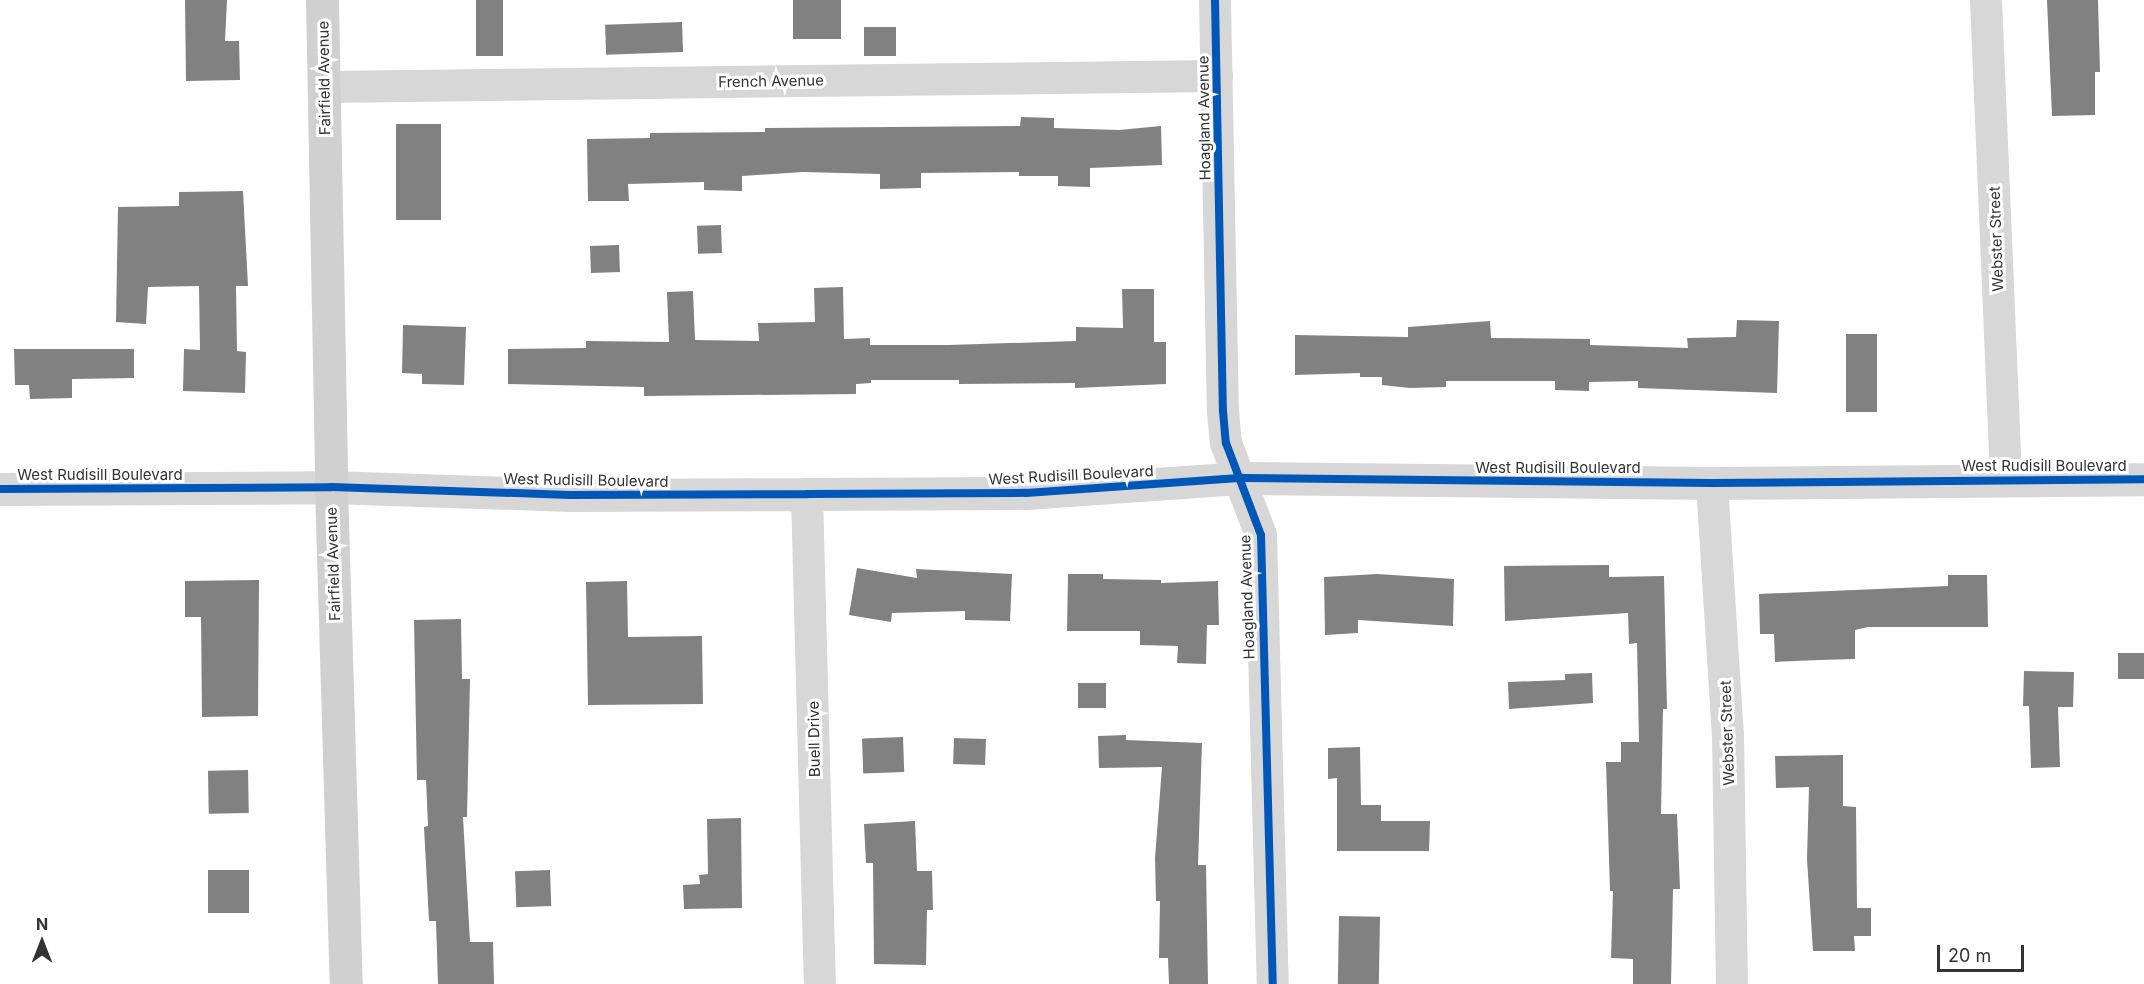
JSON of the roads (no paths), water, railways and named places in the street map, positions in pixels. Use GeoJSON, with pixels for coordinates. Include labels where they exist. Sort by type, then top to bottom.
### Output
{"type":"FeatureCollection","features":[{"type":"Feature","properties":{"kind":"main road","name":"Fairfield Avenue"},"geometry":{"type":"LineString","coordinates":[[322,0],[331,487],[346,984]]}},
{"type":"Feature","properties":{"kind":"street","name":"Hoagland Avenue"},"geometry":{"type":"LineString","coordinates":[[1215,0],[1223,411],[1226,443],[1242,478],[1261,535],[1273,984]]}},
{"type":"Feature","properties":{"kind":"street","name":"Webster Street"},"geometry":{"type":"LineString","coordinates":[[1986,0],[2006,479]]}},
{"type":"Feature","properties":{"kind":"street","name":"French Avenue"},"geometry":{"type":"LineString","coordinates":[[325,87],[1217,76]]}},
{"type":"Feature","properties":{"kind":"street","name":"West Rudisill Boulevard"},"geometry":{"type":"LineString","coordinates":[[0,489],[331,487],[570,495],[1026,493],[1242,478],[1712,483],[2144,479]]}},
{"type":"Feature","properties":{"kind":"street","name":"Webster Street"},"geometry":{"type":"LineString","coordinates":[[1712,483],[1728,735],[1732,984]]}},
{"type":"Feature","properties":{"kind":"street","name":"Buell Drive"},"geometry":{"type":"LineString","coordinates":[[807,494],[820,984]]}}]}
